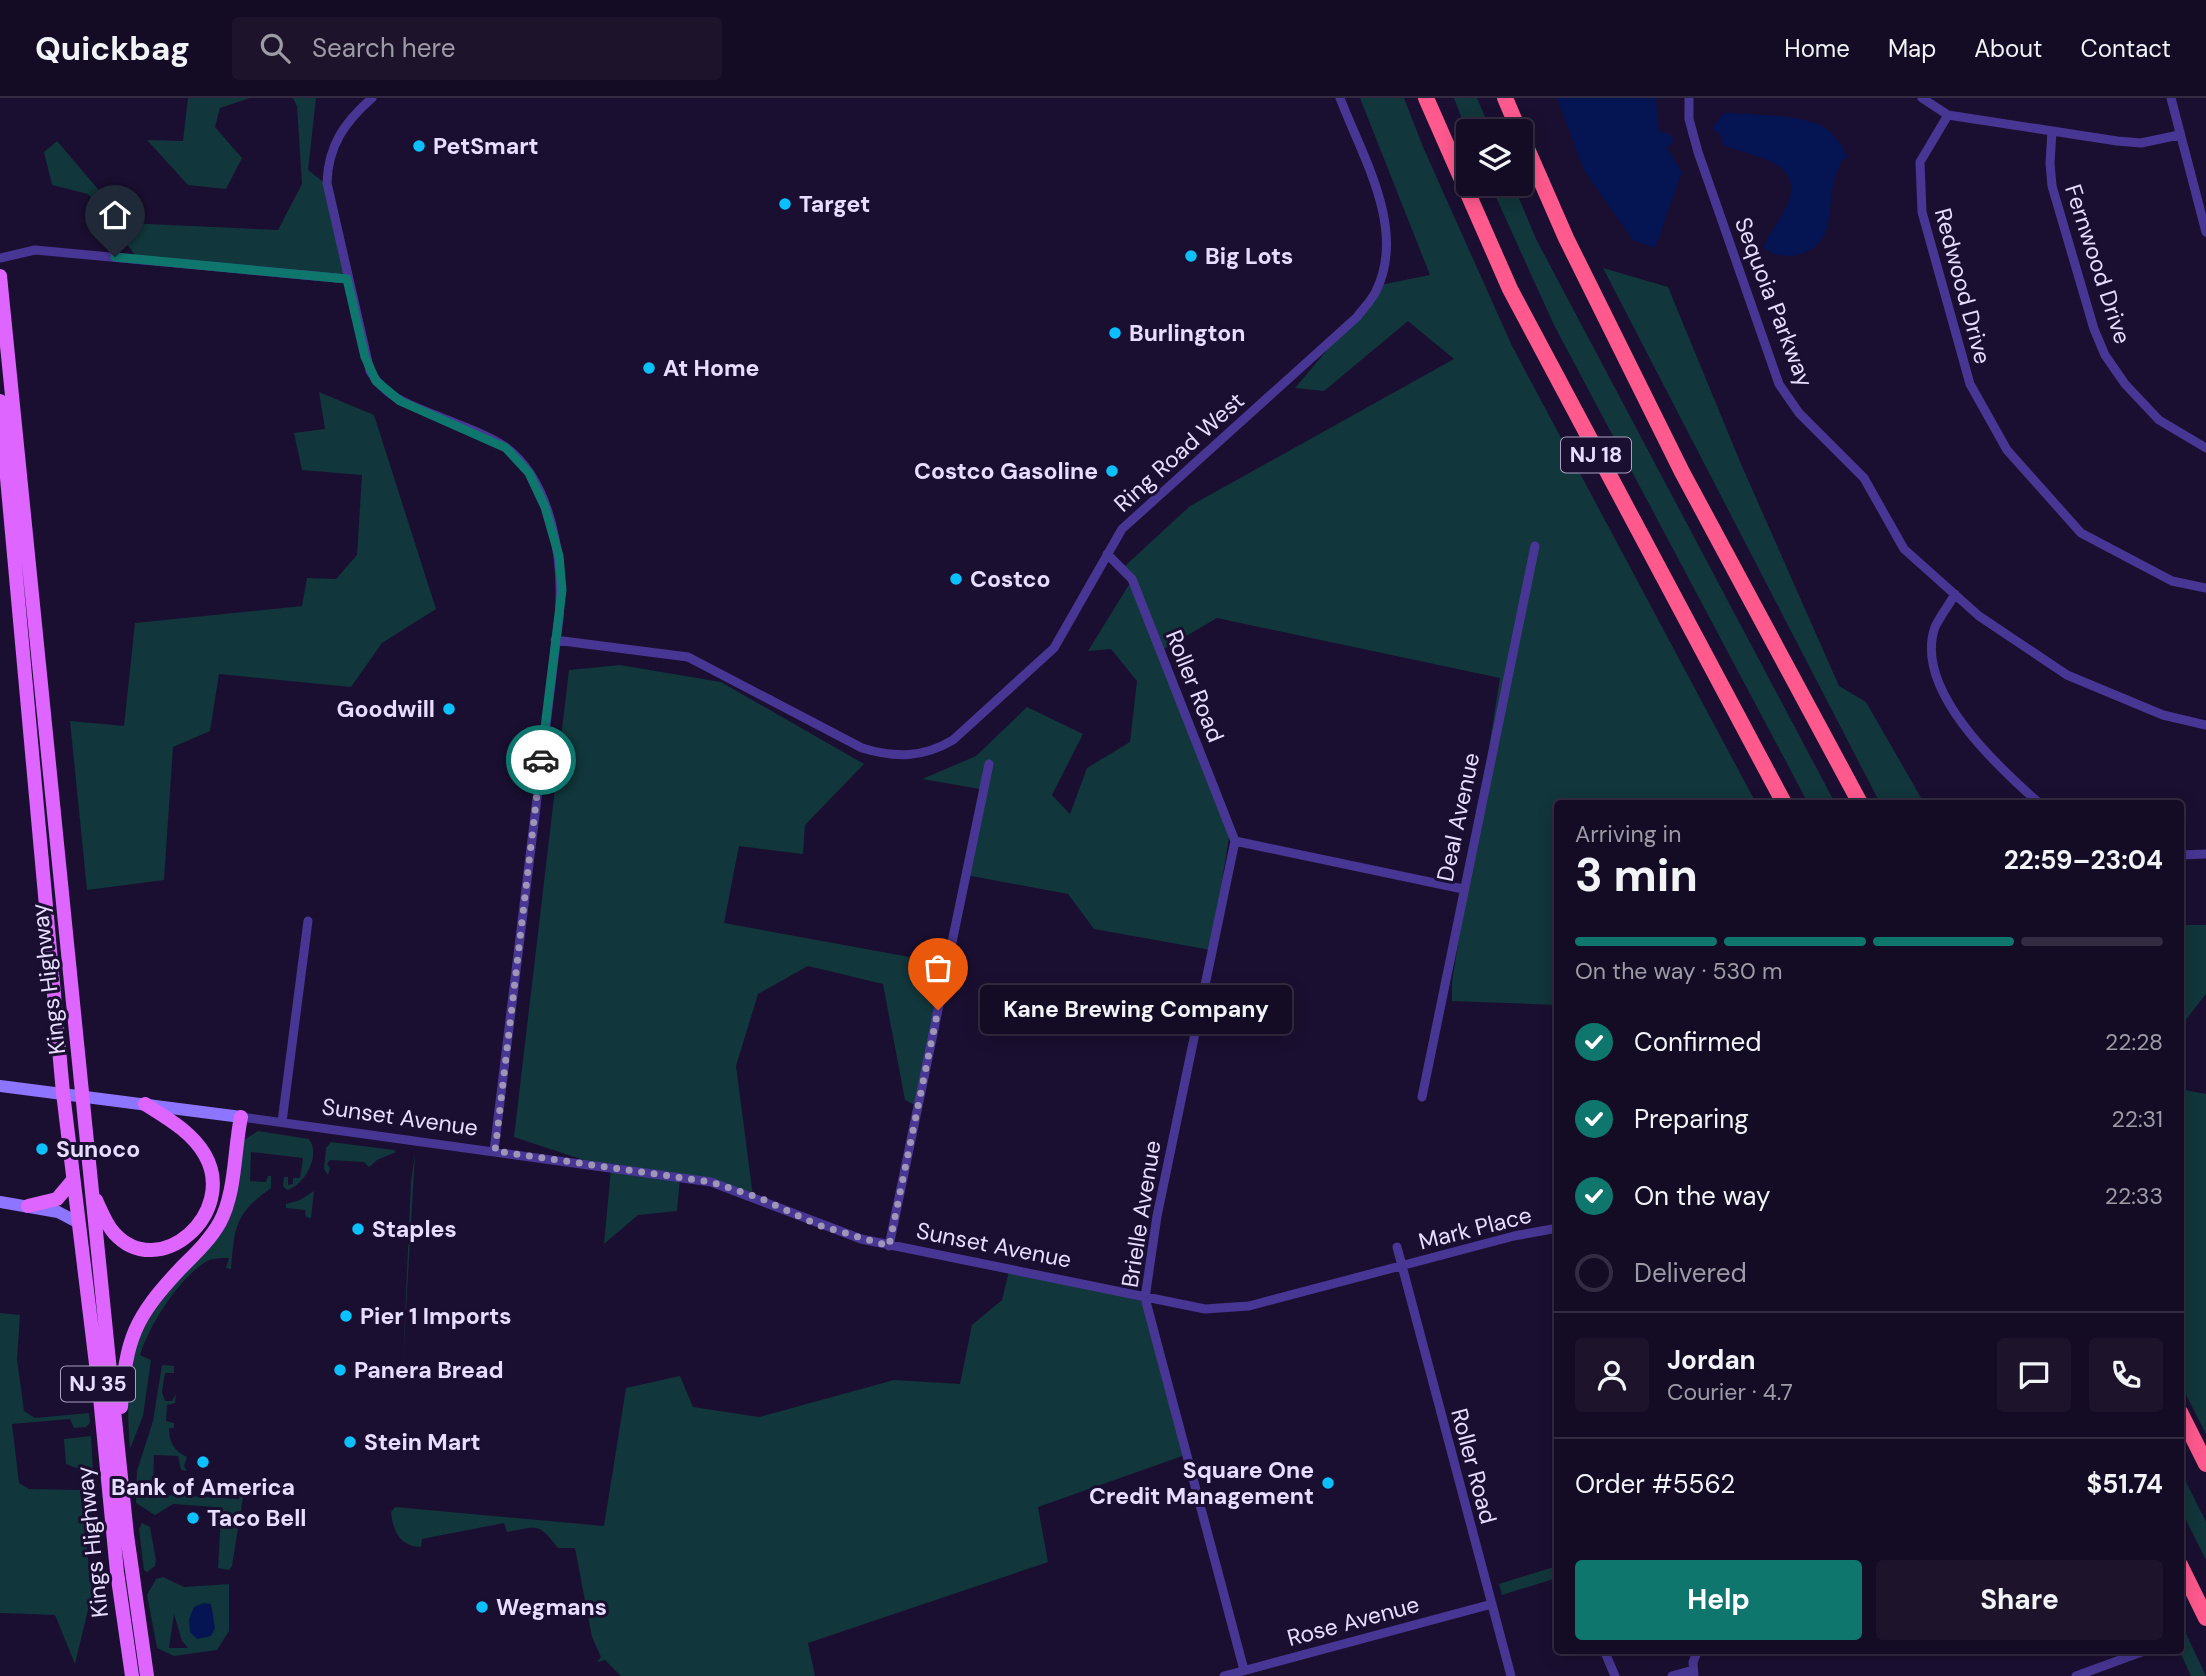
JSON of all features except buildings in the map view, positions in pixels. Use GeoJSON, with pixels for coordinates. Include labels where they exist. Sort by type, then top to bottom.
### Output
{"type":"FeatureCollection","features":[{"type":"Feature","properties":{"kind":"highway","name":"NJ 18"},"geometry":{"type":"LineString","coordinates":[[1426,98],[1510,289],[1782,800]]}},
{"type":"Feature","properties":{"kind":"highway","name":"NJ 18"},"geometry":{"type":"LineString","coordinates":[[1505,98],[1514,119]]}},
{"type":"Feature","properties":{"kind":"highway","name":"NJ 18"},"geometry":{"type":"LineString","coordinates":[[1533,163],[1566,239],[1682,471],[1858,800]]}},
{"type":"Feature","properties":{"kind":"highway"},"geometry":{"type":"LineString","coordinates":[[2184,1420],[2206,1464]]}},
{"type":"Feature","properties":{"kind":"highway"},"geometry":{"type":"LineString","coordinates":[[2184,1573],[2206,1618]]}},
{"type":"Feature","properties":{"kind":"main road","name":"Kings Highway"},"geometry":{"type":"LineString","coordinates":[[0,276],[16,416],[62,914],[84,1095],[127,1535],[147,1676]]}},
{"type":"Feature","properties":{"kind":"main road","name":"Kings Highway"},"geometry":{"type":"LineString","coordinates":[[0,401],[63,1093],[117,1572],[132,1676]]}},
{"type":"Feature","properties":{"kind":"main road"},"geometry":{"type":"LineString","coordinates":[[93,1194],[114,1233],[140,1248],[159,1248],[177,1243],[195,1230],[205,1217],[213,1187],[206,1156],[187,1133],[145,1104]]}},
{"type":"Feature","properties":{"kind":"main road"},"geometry":{"type":"LineString","coordinates":[[118,1436],[125,1359],[136,1323],[155,1296],[219,1225],[227,1205],[241,1116]]}},
{"type":"Feature","properties":{"kind":"main road"},"geometry":{"type":"LineString","coordinates":[[28,1206],[57,1199],[73,1180]]}},
{"type":"Feature","properties":{"kind":"street"},"geometry":{"type":"LineString","coordinates":[[372,98],[340,132],[327,172],[347,279],[370,371],[384,390],[400,401],[499,443],[515,456],[529,473],[548,515],[559,556],[562,590],[495,1151]]}},
{"type":"Feature","properties":{"kind":"street","name":"Ring Road West"},"geometry":{"type":"LineString","coordinates":[[555,640],[688,657],[862,748],[886,755],[913,756],[936,750],[953,740],[1054,648],[1122,529],[1357,317],[1376,292],[1385,265],[1388,235],[1381,206],[1340,98]]}},
{"type":"Feature","properties":{"kind":"street","name":"Sequoia Parkway"},"geometry":{"type":"LineString","coordinates":[[1689,98],[1689,120],[1698,152],[1779,384],[1799,413],[1864,478],[1904,549],[1955,594],[2020,645],[2067,674],[2163,715],[2206,725]]}},
{"type":"Feature","properties":{"kind":"street"},"geometry":{"type":"LineString","coordinates":[[1922,98],[1948,115],[2052,131],[2141,143],[2179,135]]}},
{"type":"Feature","properties":{"kind":"street"},"geometry":{"type":"LineString","coordinates":[[2171,98],[2206,232]]}},
{"type":"Feature","properties":{"kind":"street","name":"Redwood Drive"},"geometry":{"type":"LineString","coordinates":[[1948,115],[1920,162],[1922,212],[1970,384],[2007,450],[2081,533],[2172,581],[2206,588]]}},
{"type":"Feature","properties":{"kind":"street","name":"Fernwood Drive"},"geometry":{"type":"LineString","coordinates":[[2052,131],[2052,186],[2094,329],[2105,355],[2125,384],[2159,420],[2206,448]]}},
{"type":"Feature","properties":{"kind":"street"},"geometry":{"type":"LineString","coordinates":[[0,258],[35,250],[347,279]]}},
{"type":"Feature","properties":{"kind":"street","name":"Deal Avenue"},"geometry":{"type":"LineString","coordinates":[[1422,1097],[1535,546]]}},
{"type":"Feature","properties":{"kind":"street","name":"Roller Road"},"geometry":{"type":"LineString","coordinates":[[1107,554],[1132,579],[1235,841]]}},
{"type":"Feature","properties":{"kind":"street"},"geometry":{"type":"LineString","coordinates":[[1955,594],[1935,627],[1933,665],[1940,687],[1954,713],[2017,784],[2036,800]]}},
{"type":"Feature","properties":{"kind":"street"},"geometry":{"type":"LineString","coordinates":[[889,1246],[989,764]]}},
{"type":"Feature","properties":{"kind":"street"},"geometry":{"type":"LineString","coordinates":[[1235,841],[1463,889]]}},
{"type":"Feature","properties":{"kind":"street","name":"Brielle Avenue"},"geometry":{"type":"LineString","coordinates":[[1235,841],[1157,1216],[1145,1298],[1244,1671]]}},
{"type":"Feature","properties":{"kind":"street"},"geometry":{"type":"LineString","coordinates":[[2184,855],[2206,854]]}},
{"type":"Feature","properties":{"kind":"street"},"geometry":{"type":"LineString","coordinates":[[282,1122],[308,921]]}},
{"type":"Feature","properties":{"kind":"street","name":"Sunset Avenue"},"geometry":{"type":"LineString","coordinates":[[0,1086],[241,1116],[711,1182],[760,1198],[818,1225],[889,1246],[1205,1309],[1231,1310],[1401,1266]]}},
{"type":"Feature","properties":{"kind":"street"},"geometry":{"type":"LineString","coordinates":[[0,1202],[58,1212],[79,1223]]}},
{"type":"Feature","properties":{"kind":"street","name":"Mark Place"},"geometry":{"type":"LineString","coordinates":[[1401,1266],[1514,1236],[1554,1229]]}},
{"type":"Feature","properties":{"kind":"street","name":"Roller Road"},"geometry":{"type":"LineString","coordinates":[[1397,1247],[1511,1676]]}},
{"type":"Feature","properties":{"kind":"street","name":"Rose Avenue"},"geometry":{"type":"LineString","coordinates":[[1224,1676],[1492,1604]]}},
{"type":"Feature","properties":{"kind":"street"},"geometry":{"type":"LineString","coordinates":[[1606,1654],[1615,1676]]}},
{"type":"Feature","properties":{"kind":"street"},"geometry":{"type":"LineString","coordinates":[[1672,1676],[1694,1673],[1697,1654]]}},
{"type":"Feature","properties":{"kind":"street"},"geometry":{"type":"LineString","coordinates":[[2076,1676],[2137,1654]]}},
{"type":"Feature","properties":{"kind":"street"},"geometry":{"type":"LineString","coordinates":[[2108,1665],[2112,1676]]}},
{"type":"Feature","properties":{"kind":"green space"},"geometry":{"type":"Polygon","coordinates":[[[188,98],[250,98],[220,108],[215,127],[242,158],[226,189],[188,185],[147,140],[183,141],[188,98]]]}},
{"type":"Feature","properties":{"kind":"green space"},"geometry":{"type":"Polygon","coordinates":[[[293,98],[316,98],[308,170],[330,187],[350,281],[139,260],[88,194],[52,185],[44,152],[57,141],[127,223],[278,230],[302,184],[297,106],[293,98]]]}},
{"type":"Feature","properties":{"kind":"green space"},"geometry":{"type":"Polygon","coordinates":[[[1360,98],[1404,98],[1423,147],[1512,346],[1754,800],[1554,800],[1554,1005],[1452,1001],[1452,982],[1500,678],[1217,618],[1162,650],[1230,831],[1211,950],[1094,929],[1068,894],[966,875],[986,790],[922,779],[976,756],[1027,707],[1083,734],[1052,795],[1070,814],[1087,768],[1130,742],[1137,681],[1111,649],[1088,651],[1130,583],[1125,566],[1190,506],[1454,359],[1408,321],[1324,391],[1295,388],[1385,284],[1430,275],[1360,98]]]}},
{"type":"Feature","properties":{"kind":"green space"},"geometry":{"type":"Polygon","coordinates":[[[1454,98],[1477,98],[1486,119],[1462,119],[1454,98]]]}},
{"type":"Feature","properties":{"kind":"green space"},"geometry":{"type":"Polygon","coordinates":[[[1495,196],[1518,196],[1536,239],[1833,800],[1806,800],[1554,325],[1495,196]]]}},
{"type":"Feature","properties":{"kind":"green space"},"geometry":{"type":"Polygon","coordinates":[[[1603,268],[1668,287],[1741,464],[1839,686],[1866,702],[1922,800],[1878,800],[1603,268]]]}},
{"type":"Feature","properties":{"kind":"green space"},"geometry":{"type":"Polygon","coordinates":[[[319,392],[374,415],[436,609],[382,643],[351,687],[219,674],[210,731],[173,747],[164,880],[87,890],[70,721],[124,726],[135,623],[302,606],[307,578],[336,579],[357,555],[362,475],[302,470],[294,433],[325,429],[319,392]]]}},
{"type":"Feature","properties":{"kind":"green space"},"geometry":{"type":"Polygon","coordinates":[[[620,665],[721,682],[864,764],[805,825],[803,854],[739,846],[724,923],[948,964],[919,1107],[905,1100],[883,984],[808,966],[758,994],[736,1066],[753,1196],[680,1177],[677,1211],[638,1215],[604,1244],[611,1169],[514,1137],[569,670],[620,665]]]}},
{"type":"Feature","properties":{"kind":"green space"},"geometry":{"type":"Polygon","coordinates":[[[2184,925],[2206,925],[2206,994],[2184,1022],[2184,925]]]}},
{"type":"Feature","properties":{"kind":"green space"},"geometry":{"type":"Polygon","coordinates":[[[2184,1086],[2185,1090],[2206,1094],[2206,1434],[2184,1391],[2184,1086]]]}},
{"type":"Feature","properties":{"kind":"green space"},"geometry":{"type":"Polygon","coordinates":[[[258,1131],[309,1139],[313,1153],[309,1169],[300,1182],[287,1190],[283,1186],[284,1177],[288,1177],[288,1185],[293,1184],[293,1178],[300,1178],[303,1158],[251,1152],[250,1181],[266,1182],[268,1176],[271,1176],[271,1188],[250,1205],[239,1222],[231,1269],[226,1268],[229,1258],[218,1258],[209,1260],[196,1269],[166,1303],[151,1330],[140,1355],[151,1360],[143,1416],[130,1449],[130,1373],[139,1337],[157,1304],[225,1227],[231,1213],[244,1140],[258,1131]]]}},
{"type":"Feature","properties":{"kind":"green space"},"geometry":{"type":"Polygon","coordinates":[[[331,1142],[396,1152],[377,1160],[369,1167],[364,1162],[330,1160],[327,1164],[330,1168],[328,1175],[324,1169],[326,1148],[331,1142]]]}},
{"type":"Feature","properties":{"kind":"green space"},"geometry":{"type":"Polygon","coordinates":[[[415,1154],[403,1363],[411,1181],[415,1154]]]}},
{"type":"Feature","properties":{"kind":"green space"},"geometry":{"type":"Polygon","coordinates":[[[314,1191],[311,1218],[306,1217],[305,1210],[286,1208],[286,1204],[300,1200],[314,1191]]]}},
{"type":"Feature","properties":{"kind":"green space"},"geometry":{"type":"Polygon","coordinates":[[[1009,1271],[1140,1297],[1188,1454],[1038,1507],[1048,1562],[808,1643],[815,1676],[621,1676],[605,1660],[597,1662],[601,1657],[592,1637],[575,1548],[558,1548],[537,1528],[507,1532],[504,1523],[422,1539],[421,1547],[403,1541],[396,1532],[391,1512],[395,1507],[604,1526],[626,1388],[680,1376],[693,1407],[759,1417],[894,1380],[960,1384],[972,1325],[1002,1300],[1009,1271]]]}},
{"type":"Feature","properties":{"kind":"green space"},"geometry":{"type":"Polygon","coordinates":[[[0,1313],[20,1315],[17,1359],[24,1411],[35,1418],[89,1413],[90,1423],[86,1427],[74,1428],[70,1419],[12,1424],[19,1483],[29,1489],[80,1490],[92,1593],[75,1664],[55,1615],[0,1613],[0,1313]]]}},
{"type":"Feature","properties":{"kind":"green space"},"geometry":{"type":"Polygon","coordinates":[[[162,1365],[174,1366],[174,1373],[165,1373],[162,1392],[165,1401],[172,1401],[176,1394],[175,1403],[167,1405],[166,1421],[174,1423],[174,1428],[169,1428],[170,1438],[173,1446],[187,1457],[184,1466],[187,1471],[181,1470],[178,1456],[154,1455],[153,1494],[239,1499],[240,1491],[244,1491],[232,1566],[229,1570],[218,1568],[221,1517],[215,1507],[173,1504],[155,1515],[136,1503],[137,1471],[153,1421],[162,1365]]]}},
{"type":"Feature","properties":{"kind":"green space"},"geometry":{"type":"Polygon","coordinates":[[[91,1436],[93,1471],[87,1472],[66,1464],[64,1439],[91,1436]]]}},
{"type":"Feature","properties":{"kind":"green space"},"geometry":{"type":"Polygon","coordinates":[[[2184,1478],[2206,1522],[2206,1560],[2184,1516],[2184,1478]]]}},
{"type":"Feature","properties":{"kind":"green space"},"geometry":{"type":"Polygon","coordinates":[[[142,1523],[150,1527],[156,1560],[155,1566],[147,1572],[144,1570],[139,1529],[142,1523]]]}},
{"type":"Feature","properties":{"kind":"green space"},"geometry":{"type":"Polygon","coordinates":[[[1554,1567],[1554,1579],[1502,1595],[1499,1584],[1554,1567]]]}},
{"type":"Feature","properties":{"kind":"green space"},"geometry":{"type":"Polygon","coordinates":[[[163,1577],[184,1587],[229,1584],[229,1631],[217,1650],[174,1656],[157,1648],[147,1595],[156,1579],[163,1577]],[[174,1614],[169,1648],[188,1648],[182,1641],[174,1614]]]}},
{"type":"Feature","properties":{"kind":"green space"},"geometry":{"type":"Polygon","coordinates":[[[2184,1629],[2206,1676],[2191,1676],[2181,1654],[2184,1654],[2184,1629]]]}},
{"type":"Feature","properties":{"kind":"shaded area"},"geometry":{"type":"Polygon","coordinates":[[[1557,98],[1656,98],[1659,131],[1672,135],[1673,142],[1667,148],[1682,172],[1655,248],[1633,240],[1584,170],[1557,98]]]}},
{"type":"Feature","properties":{"kind":"shaded area"},"geometry":{"type":"Polygon","coordinates":[[[1724,113],[1776,116],[1815,123],[1827,129],[1841,146],[1848,158],[1842,160],[1834,179],[1825,233],[1810,250],[1787,256],[1764,248],[1785,210],[1791,194],[1790,181],[1784,171],[1775,164],[1723,145],[1720,133],[1714,131],[1713,127],[1724,113]]]}},
{"type":"Feature","properties":{"kind":"shaded area"},"geometry":{"type":"Polygon","coordinates":[[[203,1603],[211,1604],[215,1628],[211,1636],[197,1639],[190,1632],[189,1619],[194,1607],[203,1603]]]}},
{"type":"Feature","properties":{"kind":"way so far"},"geometry":{"type":"LineString","coordinates":[[541,760],[495,1151],[711,1182],[760,1198],[818,1225],[889,1246],[938,1010]]}},
{"type":"Feature","properties":{"kind":"place","name":"PetSmart"},"geometry":{"type":"Point","coordinates":[419,146]}},
{"type":"Feature","properties":{"kind":"place","name":"Target"},"geometry":{"type":"Point","coordinates":[785,204]}},
{"type":"Feature","properties":{"kind":"place","name":"Big Lots"},"geometry":{"type":"Point","coordinates":[1191,256]}},
{"type":"Feature","properties":{"kind":"place","name":"Burlington"},"geometry":{"type":"Point","coordinates":[1115,333]}},
{"type":"Feature","properties":{"kind":"place","name":"At Home"},"geometry":{"type":"Point","coordinates":[649,368]}},
{"type":"Feature","properties":{"kind":"place","name":"Costco Gasoline"},"geometry":{"type":"Point","coordinates":[1112,471]}},
{"type":"Feature","properties":{"kind":"place","name":"Costco"},"geometry":{"type":"Point","coordinates":[956,579]}},
{"type":"Feature","properties":{"kind":"place","name":"Goodwill"},"geometry":{"type":"Point","coordinates":[449,709]}},
{"type":"Feature","properties":{"kind":"place","name":"Kane Brewing Company"},"geometry":{"type":"Point","coordinates":[938,1010]}},
{"type":"Feature","properties":{"kind":"place","name":"Sunoco"},"geometry":{"type":"Point","coordinates":[42,1149]}},
{"type":"Feature","properties":{"kind":"place","name":"Staples"},"geometry":{"type":"Point","coordinates":[358,1229]}},
{"type":"Feature","properties":{"kind":"place","name":"Pier 1 Imports"},"geometry":{"type":"Point","coordinates":[346,1316]}},
{"type":"Feature","properties":{"kind":"place","name":"Panera Bread"},"geometry":{"type":"Point","coordinates":[340,1370]}},
{"type":"Feature","properties":{"kind":"place","name":"Stein Mart"},"geometry":{"type":"Point","coordinates":[350,1442]}},
{"type":"Feature","properties":{"kind":"place","name":"Bank of America"},"geometry":{"type":"Point","coordinates":[203,1462]}},
{"type":"Feature","properties":{"kind":"place","name":"Square One Credit Management"},"geometry":{"type":"Point","coordinates":[1328,1483]}},
{"type":"Feature","properties":{"kind":"place","name":"Taco Bell"},"geometry":{"type":"Point","coordinates":[193,1518]}},
{"type":"Feature","properties":{"kind":"place","name":"Wegmans"},"geometry":{"type":"Point","coordinates":[482,1607]}},
{"type":"Feature","properties":{"kind":"route"},"geometry":{"type":"LineString","coordinates":[[115,257],[347,279],[365,357],[370,371],[384,390],[400,401],[486,436],[506,448],[523,464],[551,524],[561,572],[562,590],[541,760]]}}]}
